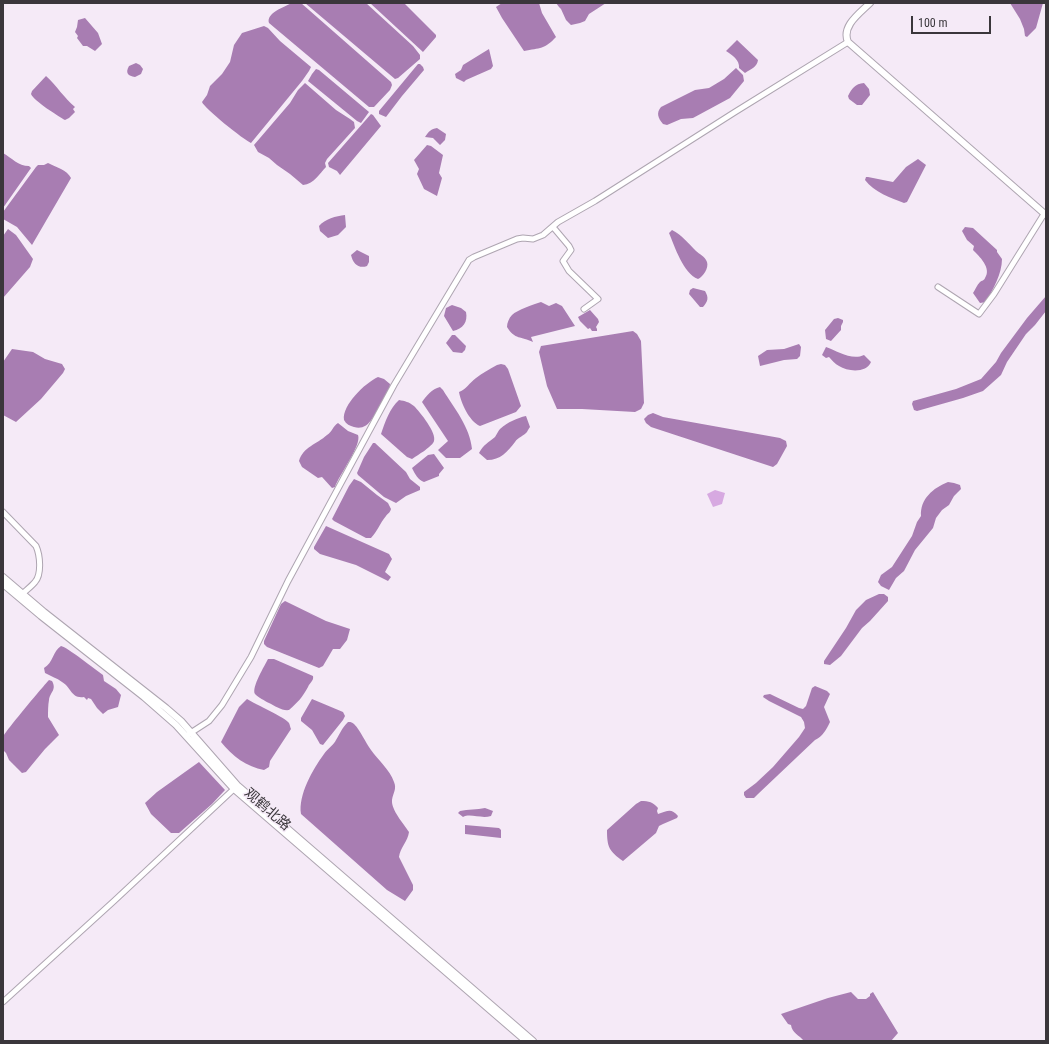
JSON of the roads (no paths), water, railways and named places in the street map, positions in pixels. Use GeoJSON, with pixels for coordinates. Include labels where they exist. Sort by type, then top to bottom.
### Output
{"type":"FeatureCollection","features":[{"type":"Feature","properties":{"kind":"street"},"geometry":{"type":"LineString","coordinates":[[870,3],[851,22],[846,31],[846,38],[848,42],[1045,214],[994,294],[979,314],[938,287]]}},
{"type":"Feature","properties":{"kind":"street"},"geometry":{"type":"LineString","coordinates":[[189,734],[209,721],[222,705],[251,657],[288,581],[394,385],[469,260],[517,239],[533,239],[543,235],[558,222],[595,201],[848,42]]}},
{"type":"Feature","properties":{"kind":"street"},"geometry":{"type":"LineString","coordinates":[[554,227],[571,250],[563,261],[565,265],[569,271],[598,299],[584,309]]}},
{"type":"Feature","properties":{"kind":"street"},"geometry":{"type":"LineString","coordinates":[[3,512],[36,546],[38,550],[39,572],[37,580],[21,596]]}},
{"type":"Feature","properties":{"kind":"street","name":"观鹤北路"},"geometry":{"type":"LineString","coordinates":[[3,577],[21,596]]}},
{"type":"Feature","properties":{"kind":"street","name":"观鹤北路"},"geometry":{"type":"LineString","coordinates":[[3,584],[44,612],[148,692],[180,721],[189,734],[236,787],[526,1041]]}},
{"type":"Feature","properties":{"kind":"street"},"geometry":{"type":"LineString","coordinates":[[3,1002],[236,787]]}},
{"type":"Feature","properties":{"kind":"street","name":"观鹤北路"},"geometry":{"type":"LineString","coordinates":[[236,787],[533,1041]]}}]}
